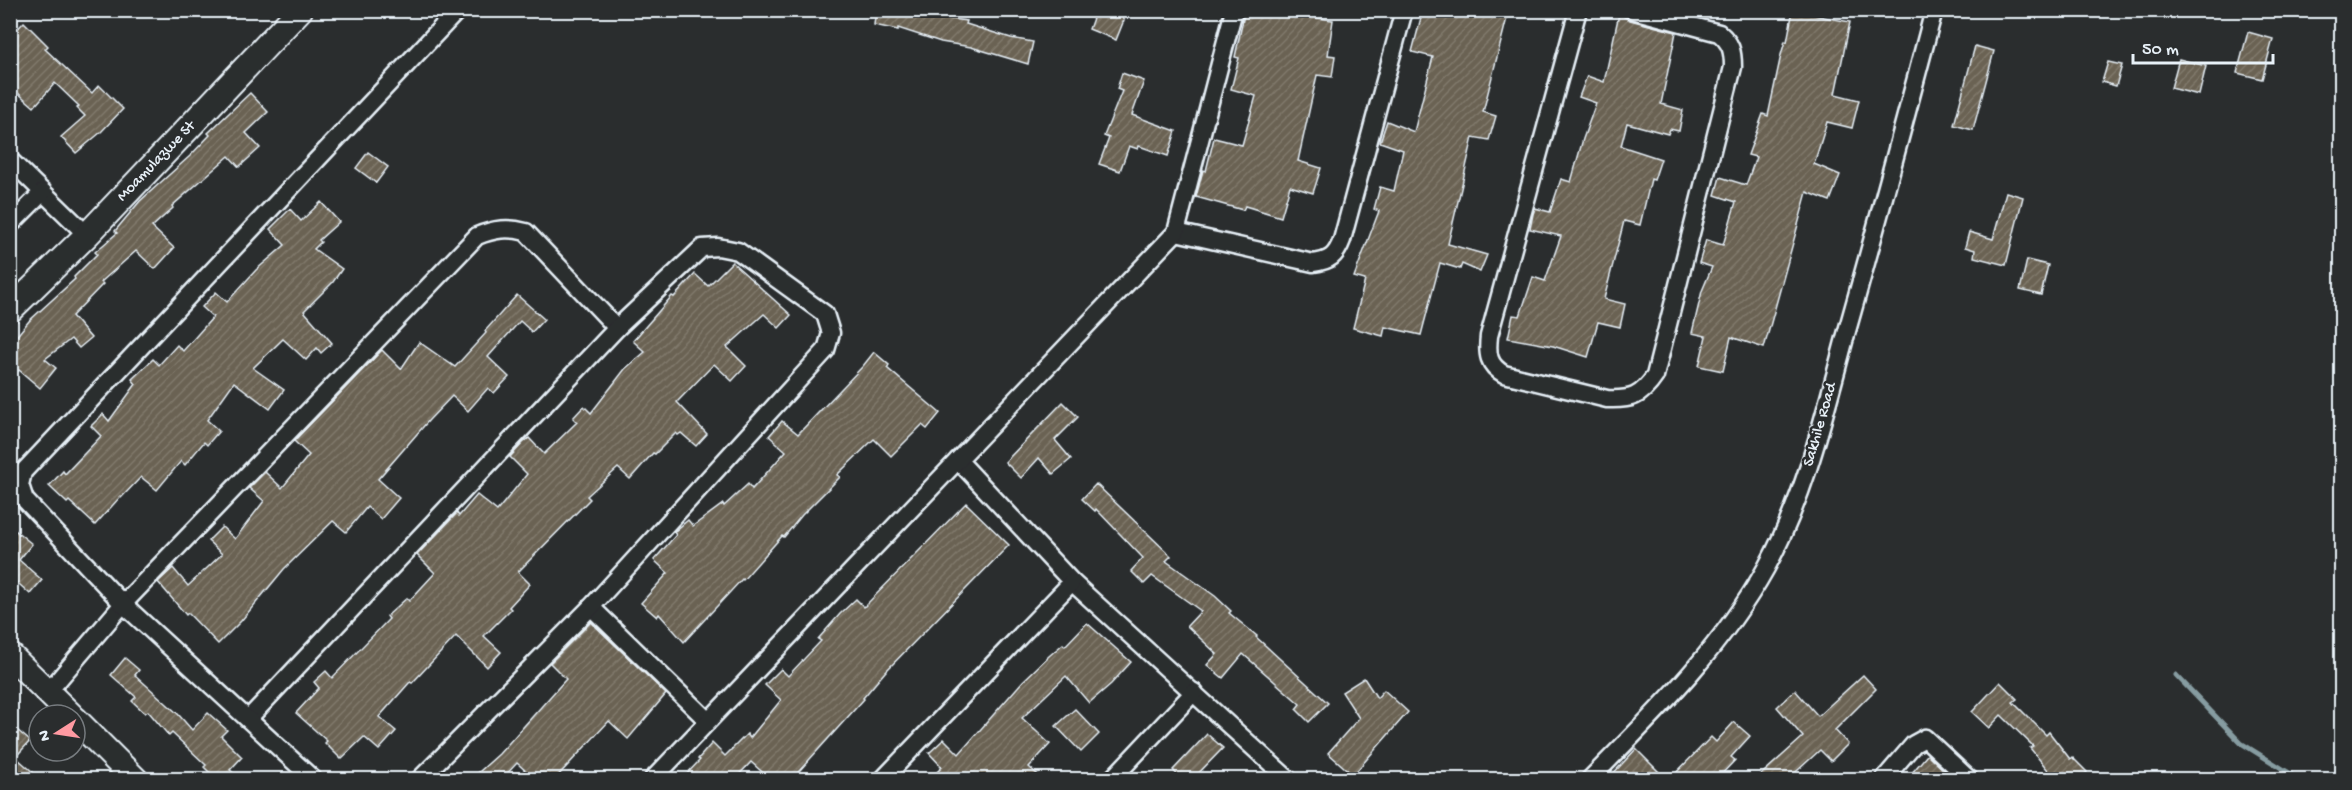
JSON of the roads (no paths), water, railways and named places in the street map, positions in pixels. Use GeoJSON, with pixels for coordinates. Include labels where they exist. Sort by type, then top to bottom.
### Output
{"type":"FeatureCollection","features":[{"type":"Feature","properties":{"kind":"street","name":"Moamulazwe St"},"geometry":{"type":"LineString","coordinates":[[10,310],[87,235],[300,10]]}},
{"type":"Feature","properties":{"kind":"street"},"geometry":{"type":"LineString","coordinates":[[314,780],[123,604],[25,500],[20,485],[23,472],[458,10]]}},
{"type":"Feature","properties":{"kind":"street"},"geometry":{"type":"LineString","coordinates":[[652,780],[1176,232],[1234,10]]}},
{"type":"Feature","properties":{"kind":"street"},"geometry":{"type":"LineString","coordinates":[[1176,232],[1313,263],[1333,258],[1342,240],[1404,10]]}},
{"type":"Feature","properties":{"kind":"street"},"geometry":{"type":"LineString","coordinates":[[1578,10],[1487,349],[1490,362],[1495,369],[1504,374],[1606,399],[1620,400],[1634,397],[1646,389],[1655,376],[1733,67],[1732,48],[1727,39],[1719,33],[1633,10]]}},
{"type":"Feature","properties":{"kind":"street","name":"Sakhile Road"},"geometry":{"type":"LineString","coordinates":[[1589,780],[1664,704],[1729,625],[1764,570],[1784,533],[1817,441],[1934,10]]}},
{"type":"Feature","properties":{"kind":"street"},"geometry":{"type":"LineString","coordinates":[[10,160],[87,235]]}},
{"type":"Feature","properties":{"kind":"street"},"geometry":{"type":"LineString","coordinates":[[10,225],[43,192]]}},
{"type":"Feature","properties":{"kind":"street"},"geometry":{"type":"LineString","coordinates":[[48,692],[123,604],[477,236],[492,230],[512,228],[526,232],[617,328]]}},
{"type":"Feature","properties":{"kind":"street"},"geometry":{"type":"LineString","coordinates":[[248,719],[617,328],[702,248],[718,247],[738,251],[825,314],[831,333],[825,350],[591,607],[419,780]]}},
{"type":"Feature","properties":{"kind":"street"},"geometry":{"type":"LineString","coordinates":[[958,460],[1072,582],[1288,780]]}},
{"type":"Feature","properties":{"kind":"street"},"geometry":{"type":"LineString","coordinates":[[882,780],[1072,582]]}},
{"type":"Feature","properties":{"kind":"street"},"geometry":{"type":"LineString","coordinates":[[591,607],[707,720]]}},
{"type":"Feature","properties":{"kind":"street"},"geometry":{"type":"LineString","coordinates":[[10,656],[59,703]]}},
{"type":"Feature","properties":{"kind":"street"},"geometry":{"type":"LineString","coordinates":[[1111,780],[1194,692]]}},
{"type":"Feature","properties":{"kind":"street"},"geometry":{"type":"LineString","coordinates":[[87,731],[136,780]]}},
{"type":"Feature","properties":{"kind":"street"},"geometry":{"type":"LineString","coordinates":[[1883,780],[1914,744],[1924,738],[1970,780]]}},
{"type":"Feature","properties":{"kind":"waterway"},"geometry":{"type":"LineString","coordinates":[[2176,675],[2241,743],[2297,780]]}}]}
